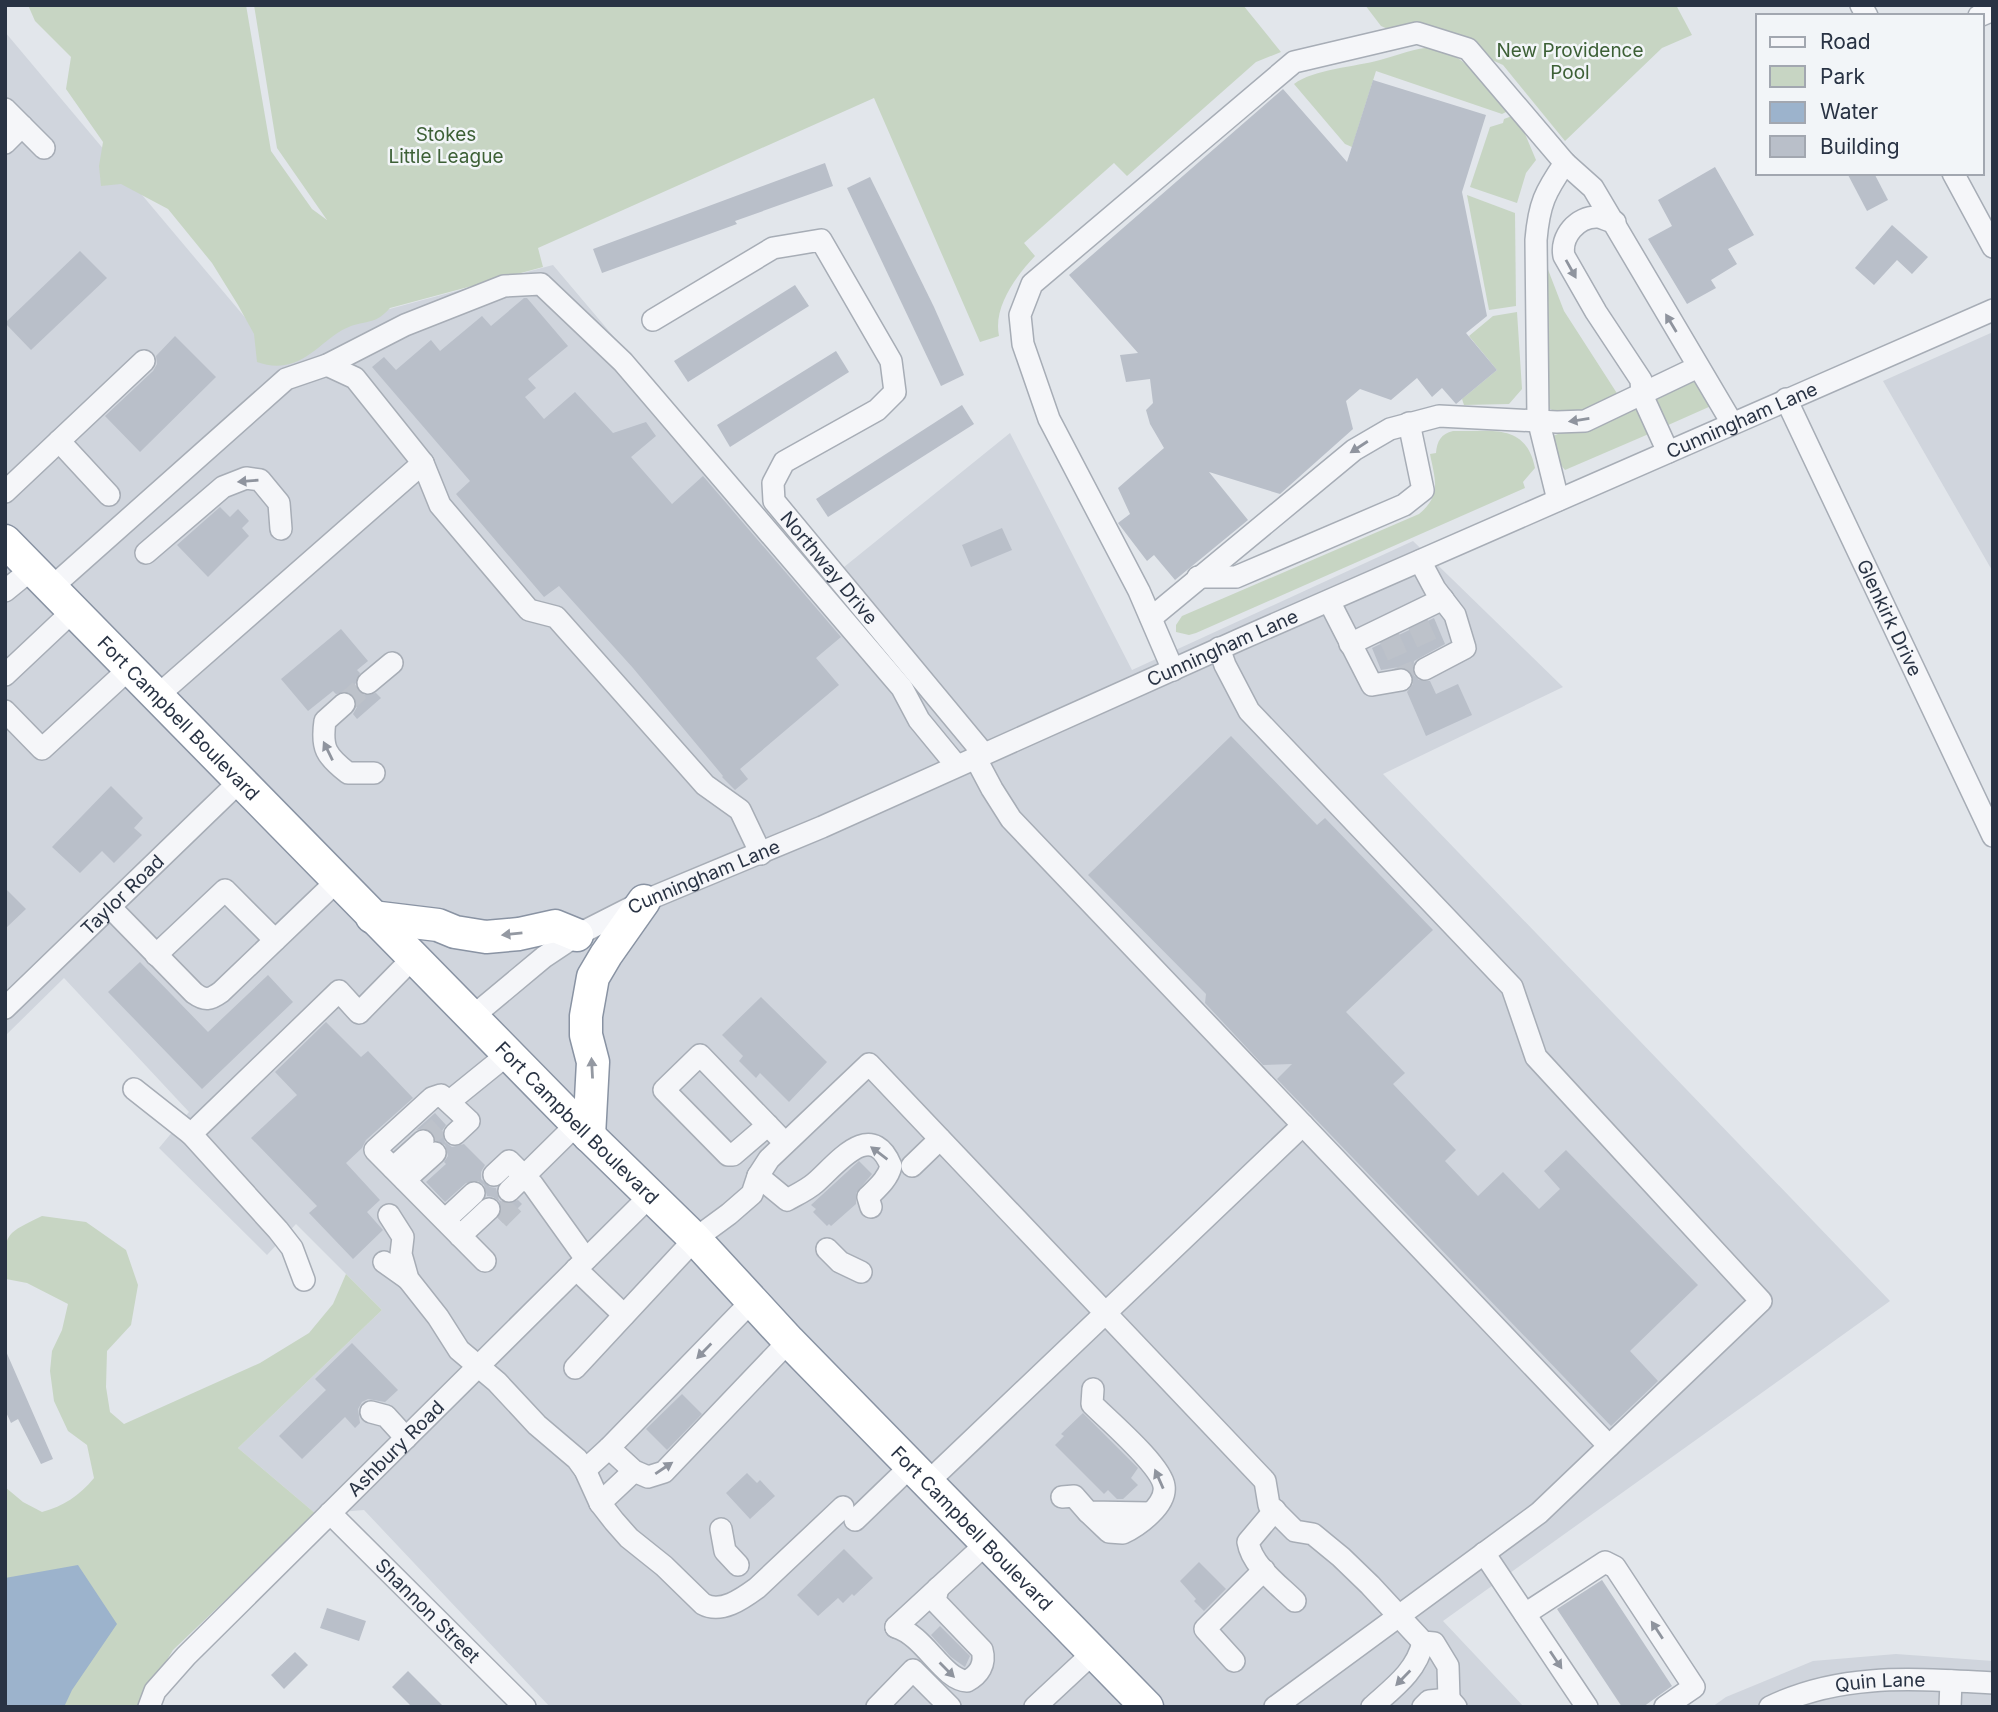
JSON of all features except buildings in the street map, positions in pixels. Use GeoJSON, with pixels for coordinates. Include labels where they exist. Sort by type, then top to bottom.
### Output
{"type":"FeatureCollection","features":[{"type":"Feature","properties":{"kind":"highway","name":"Fort Campbell Boulevard"},"geometry":{"type":"LineString","coordinates":[[5,541],[372,917],[695,1239],[789,1341],[1147,1707]]}},
{"type":"Feature","properties":{"kind":"highway"},"geometry":{"type":"LineString","coordinates":[[583,1130],[593,1062],[586,1035],[586,1016],[593,977],[644,901]]}},
{"type":"Feature","properties":{"kind":"highway"},"geometry":{"type":"LineString","coordinates":[[372,917],[438,925],[455,932],[485,937],[519,934],[555,926],[577,935]]}},
{"type":"Feature","properties":{"kind":"street"},"geometry":{"type":"LineString","coordinates":[[1173,670],[1151,618],[1049,419],[1023,344],[1020,315],[1032,284],[1294,62],[1417,33],[1468,49],[1565,163],[1593,188],[1732,423]]}},
{"type":"Feature","properties":{"kind":"street"},"geometry":{"type":"LineString","coordinates":[[5,109],[44,148]]}},
{"type":"Feature","properties":{"kind":"street"},"geometry":{"type":"LineString","coordinates":[[5,143],[22,126]]}},
{"type":"Feature","properties":{"kind":"street"},"geometry":{"type":"LineString","coordinates":[[1558,500],[1538,419],[1535,310],[1538,212],[1547,190],[1565,163]]}},
{"type":"Feature","properties":{"kind":"street"},"geometry":{"type":"LineString","coordinates":[[1954,175],[1993,247]]}},
{"type":"Feature","properties":{"kind":"street"},"geometry":{"type":"LineString","coordinates":[[1615,222],[1600,217],[1587,218],[1568,232],[1562,250],[1568,266],[1641,380],[1642,395],[1668,452]]}},
{"type":"Feature","properties":{"kind":"street","name":"Northway Drive"},"geometry":{"type":"LineString","coordinates":[[653,320],[774,248],[821,240],[891,361],[895,391],[877,410],[784,462],[773,483],[774,501],[972,758]]}},
{"type":"Feature","properties":{"kind":"street"},"geometry":{"type":"LineString","coordinates":[[5,591],[41,578],[286,379],[327,365],[405,325],[504,286],[541,284],[632,372],[902,688],[919,720],[972,758],[1012,819],[1609,1446]]}},
{"type":"Feature","properties":{"kind":"street","name":"Cunningham Lane"},"geometry":{"type":"LineString","coordinates":[[472,1017],[528,970],[577,935],[644,901],[761,854],[1219,648],[1993,310]]}},
{"type":"Feature","properties":{"kind":"street"},"geometry":{"type":"LineString","coordinates":[[5,492],[144,361]]}},
{"type":"Feature","properties":{"kind":"street"},"geometry":{"type":"LineString","coordinates":[[327,365],[355,378],[423,463],[440,505],[529,610],[556,617],[705,785],[740,810],[761,854]]}},
{"type":"Feature","properties":{"kind":"street"},"geometry":{"type":"LineString","coordinates":[[1151,618],[1354,450],[1390,429],[1439,416],[1585,421],[1698,367]]}},
{"type":"Feature","properties":{"kind":"street","name":"Glenkirk Drive"},"geometry":{"type":"LineString","coordinates":[[1786,400],[1993,836]]}},
{"type":"Feature","properties":{"kind":"street"},"geometry":{"type":"LineString","coordinates":[[1198,577],[1236,577],[1404,505],[1423,490],[1409,423]]}},
{"type":"Feature","properties":{"kind":"street"},"geometry":{"type":"LineString","coordinates":[[59,441],[109,495]]}},
{"type":"Feature","properties":{"kind":"street"},"geometry":{"type":"LineString","coordinates":[[156,697],[423,463]]}},
{"type":"Feature","properties":{"kind":"street"},"geometry":{"type":"LineString","coordinates":[[146,553],[223,487],[246,478],[260,480],[279,503],[281,529]]}},
{"type":"Feature","properties":{"kind":"street"},"geometry":{"type":"LineString","coordinates":[[1420,561],[1455,615],[1465,648],[1430,662]]}},
{"type":"Feature","properties":{"kind":"street"},"geometry":{"type":"LineString","coordinates":[[1350,644],[1416,619],[1443,599]]}},
{"type":"Feature","properties":{"kind":"street"},"geometry":{"type":"LineString","coordinates":[[1329,601],[1372,685],[1401,680]]}},
{"type":"Feature","properties":{"kind":"street"},"geometry":{"type":"LineString","coordinates":[[5,675],[73,611]]}},
{"type":"Feature","properties":{"kind":"street"},"geometry":{"type":"LineString","coordinates":[[1219,648],[1249,711],[1512,987],[1536,1057],[1761,1301],[1539,1513],[1275,1707]]}},
{"type":"Feature","properties":{"kind":"street"},"geometry":{"type":"LineString","coordinates":[[368,683],[392,663]]}},
{"type":"Feature","properties":{"kind":"street"},"geometry":{"type":"LineString","coordinates":[[5,711],[42,749],[129,669]]}},
{"type":"Feature","properties":{"kind":"street"},"geometry":{"type":"LineString","coordinates":[[344,704],[325,721],[322,743],[333,761],[348,773],[374,773]]}},
{"type":"Feature","properties":{"kind":"street","name":"Taylor Road"},"geometry":{"type":"LineString","coordinates":[[5,1007],[240,781]]}},
{"type":"Feature","properties":{"kind":"street"},"geometry":{"type":"LineString","coordinates":[[110,907],[194,993],[203,999],[211,999],[337,881]]}},
{"type":"Feature","properties":{"kind":"street"},"geometry":{"type":"LineString","coordinates":[[156,955],[225,890],[275,940]]}},
{"type":"Feature","properties":{"kind":"street"},"geometry":{"type":"LineString","coordinates":[[191,1134],[339,990],[359,1013],[413,958]]}},
{"type":"Feature","properties":{"kind":"street"},"geometry":{"type":"LineString","coordinates":[[494,1214],[472,1247],[375,1150],[432,1098],[441,1095],[447,1113],[508,1054]]}},
{"type":"Feature","properties":{"kind":"street"},"geometry":{"type":"LineString","coordinates":[[768,1125],[733,1154],[728,1155],[664,1090],[700,1055],[768,1125],[785,1143]]}},
{"type":"Feature","properties":{"kind":"street"},"geometry":{"type":"LineString","coordinates":[[575,1368],[695,1239],[752,1194],[758,1176],[769,1158],[869,1064],[1265,1481],[1269,1505],[1295,1531],[1313,1534],[1341,1557],[1423,1642],[1434,1643],[1448,1666],[1453,1703],[1429,1701],[1423,1707]]}},
{"type":"Feature","properties":{"kind":"street"},"geometry":{"type":"LineString","coordinates":[[134,1089],[191,1134],[278,1230],[292,1248],[304,1280]]}},
{"type":"Feature","properties":{"kind":"street"},"geometry":{"type":"LineString","coordinates":[[384,1262],[408,1279],[438,1317],[458,1350],[577,1459],[600,1503],[629,1538],[710,1608],[719,1608],[757,1588],[849,1513],[920,1474],[1105,1313],[1303,1125]]}},
{"type":"Feature","properties":{"kind":"street"},"geometry":{"type":"LineString","coordinates":[[522,1188],[583,1130]]}},
{"type":"Feature","properties":{"kind":"street"},"geometry":{"type":"LineString","coordinates":[[912,1166],[940,1139]]}},
{"type":"Feature","properties":{"kind":"street"},"geometry":{"type":"LineString","coordinates":[[394,1168],[424,1141],[394,1168]]}},
{"type":"Feature","properties":{"kind":"street"},"geometry":{"type":"LineString","coordinates":[[758,1176],[787,1200],[813,1185],[848,1152],[863,1144],[876,1148],[888,1158],[891,1166],[884,1181],[868,1197],[871,1206]]}},
{"type":"Feature","properties":{"kind":"street"},"geometry":{"type":"LineString","coordinates":[[494,1175],[509,1161],[522,1188],[624,1315]]}},
{"type":"Feature","properties":{"kind":"street"},"geometry":{"type":"LineString","coordinates":[[445,1220],[474,1193]]}},
{"type":"Feature","properties":{"kind":"street","name":"Ashbury Road"},"geometry":{"type":"LineString","coordinates":[[149,1707],[155,1691],[169,1675],[650,1195]]}},
{"type":"Feature","properties":{"kind":"street"},"geometry":{"type":"LineString","coordinates":[[389,1215],[403,1237],[401,1254],[408,1279]]}},
{"type":"Feature","properties":{"kind":"street"},"geometry":{"type":"LineString","coordinates":[[827,1249],[840,1262],[860,1272]]}},
{"type":"Feature","properties":{"kind":"street"},"geometry":{"type":"LineString","coordinates":[[585,1470],[751,1301]]}},
{"type":"Feature","properties":{"kind":"street"},"geometry":{"type":"LineString","coordinates":[[609,1448],[634,1471],[648,1477],[664,1472],[789,1341]]}},
{"type":"Feature","properties":{"kind":"street"},"geometry":{"type":"LineString","coordinates":[[1062,1497],[1074,1496],[1109,1532],[1119,1534],[1126,1532],[1150,1513],[1164,1495],[1165,1488],[1161,1478],[1147,1458],[1092,1404],[1093,1389]]}},
{"type":"Feature","properties":{"kind":"street"},"geometry":{"type":"LineString","coordinates":[[376,1412],[406,1438]]}},
{"type":"Feature","properties":{"kind":"street"},"geometry":{"type":"LineString","coordinates":[[600,1503],[634,1471]]}},
{"type":"Feature","properties":{"kind":"street"},"geometry":{"type":"LineString","coordinates":[[1275,1510],[1248,1542],[1250,1552],[1295,1601]]}},
{"type":"Feature","properties":{"kind":"street","name":"Shannon Street"},"geometry":{"type":"LineString","coordinates":[[330,1513],[525,1707]]}},
{"type":"Feature","properties":{"kind":"street"},"geometry":{"type":"LineString","coordinates":[[721,1529],[725,1551],[738,1565]]}},
{"type":"Feature","properties":{"kind":"street"},"geometry":{"type":"LineString","coordinates":[[938,1588],[935,1601],[982,1650],[984,1656],[981,1670],[967,1681],[954,1678],[909,1631],[896,1627],[986,1543]]}},
{"type":"Feature","properties":{"kind":"street"},"geometry":{"type":"LineString","coordinates":[[1485,1553],[1587,1707]]}},
{"type":"Feature","properties":{"kind":"street"},"geometry":{"type":"LineString","coordinates":[[1525,1614],[1605,1562],[1615,1567],[1694,1687],[1665,1707]]}},
{"type":"Feature","properties":{"kind":"street"},"geometry":{"type":"LineString","coordinates":[[1234,1661],[1205,1629],[1264,1570]]}},
{"type":"Feature","properties":{"kind":"street"},"geometry":{"type":"LineString","coordinates":[[1372,1707],[1406,1676],[1420,1657],[1423,1642]]}},
{"type":"Feature","properties":{"kind":"street"},"geometry":{"type":"LineString","coordinates":[[1035,1707],[1093,1653]]}},
{"type":"Feature","properties":{"kind":"street"},"geometry":{"type":"LineString","coordinates":[[877,1707],[913,1670],[950,1707]]}},
{"type":"Feature","properties":{"kind":"street","name":"Quin Lane"},"geometry":{"type":"LineString","coordinates":[[1770,1707],[1813,1691],[1858,1681],[1898,1678],[1993,1683]]}},
{"type":"Feature","properties":{"kind":"street"},"geometry":{"type":"LineString","coordinates":[[1950,1707],[1951,1681]]}},
{"type":"Feature","properties":{"kind":"shaded area"},"geometry":{"type":"Polygon","coordinates":[[[5,32],[285,365],[334,324],[553,265],[823,584],[1010,433],[1132,670],[1413,541],[1563,687],[1383,774],[1890,1301],[1443,1621],[1524,1707],[550,1707],[364,1510],[316,1514],[238,1448],[382,1310],[296,1224],[267,1255],[159,1148],[189,1112],[64,978],[5,1036],[5,32]]]}},
{"type":"Feature","properties":{"kind":"shaded area"},"geometry":{"type":"Polygon","coordinates":[[[1993,332],[1993,572],[1883,381],[1993,332]]]}},
{"type":"Feature","properties":{"kind":"shaded area"},"geometry":{"type":"Polygon","coordinates":[[[1896,1654],[1993,1661],[1993,1707],[1712,1707],[1726,1697],[1813,1661],[1896,1654]]]}},
{"type":"Feature","properties":{"kind":"green space","name":"Stokes Little League"},"geometry":{"type":"Polygon","coordinates":[[[28,5],[246,5],[271,151],[312,209],[327,220],[277,148],[254,5],[1243,5],[1281,52],[1256,62],[1127,176],[1114,163],[1024,243],[1035,256],[1014,282],[1003,303],[999,314],[999,336],[980,342],[874,98],[538,248],[543,267],[390,308],[376,319],[342,330],[294,363],[274,366],[257,362],[254,334],[238,305],[212,263],[168,209],[121,184],[101,186],[99,166],[103,142],[66,89],[71,57],[35,21],[28,5]]]}},
{"type":"Feature","properties":{"kind":"green space","name":"New Providence Pool"},"geometry":{"type":"Polygon","coordinates":[[[1365,5],[1676,5],[1692,35],[1662,48],[1565,141],[1503,65],[1468,49],[1403,36],[1381,26],[1365,5]]]}},
{"type":"Feature","properties":{"kind":"green space"},"geometry":{"type":"Polygon","coordinates":[[[1434,47],[1457,57],[1484,82],[1508,111],[1502,114],[1376,71],[1352,147],[1345,144],[1294,84],[1323,72],[1434,47]]]}},
{"type":"Feature","properties":{"kind":"green space"},"geometry":{"type":"Polygon","coordinates":[[[1512,116],[1523,129],[1536,160],[1526,173],[1517,203],[1470,187],[1490,127],[1503,123],[1504,119],[1512,116]]]}},
{"type":"Feature","properties":{"kind":"green space"},"geometry":{"type":"Polygon","coordinates":[[[1467,195],[1515,213],[1516,306],[1489,310],[1467,195]]]}},
{"type":"Feature","properties":{"kind":"green space"},"geometry":{"type":"Polygon","coordinates":[[[1547,267],[1564,311],[1620,398],[1575,412],[1566,413],[1548,408],[1547,267]]]}},
{"type":"Feature","properties":{"kind":"green space"},"geometry":{"type":"Polygon","coordinates":[[[1517,312],[1522,389],[1509,404],[1464,405],[1462,399],[1497,370],[1469,336],[1493,316],[1517,312]]]}},
{"type":"Feature","properties":{"kind":"green space"},"geometry":{"type":"Polygon","coordinates":[[[1694,376],[1711,406],[1666,426],[1651,400],[1694,376]]]}},
{"type":"Feature","properties":{"kind":"green space"},"geometry":{"type":"Polygon","coordinates":[[[1639,401],[1651,433],[1565,470],[1560,464],[1553,436],[1639,401]]]}},
{"type":"Feature","properties":{"kind":"green space"},"geometry":{"type":"Polygon","coordinates":[[[1453,431],[1493,431],[1515,436],[1524,443],[1535,468],[1523,482],[1525,488],[1196,633],[1189,635],[1176,632],[1176,625],[1182,616],[1419,514],[1434,494],[1435,479],[1430,454],[1436,453],[1443,436],[1453,431]]]}},
{"type":"Feature","properties":{"kind":"green space"},"geometry":{"type":"Polygon","coordinates":[[[42,1216],[86,1222],[126,1250],[138,1285],[131,1325],[107,1351],[106,1387],[110,1412],[124,1424],[260,1363],[309,1333],[333,1304],[346,1274],[382,1310],[238,1448],[316,1514],[173,1650],[138,1707],[5,1707],[5,1487],[23,1502],[42,1512],[71,1499],[94,1478],[87,1445],[68,1431],[54,1401],[50,1371],[52,1351],[62,1330],[68,1304],[27,1283],[6,1279],[5,1276],[5,1251],[9,1237],[20,1227],[42,1216]]]}},
{"type":"Feature","properties":{"kind":"water"},"geometry":{"type":"Polygon","coordinates":[[[78,1565],[117,1624],[72,1690],[64,1707],[5,1707],[5,1578],[78,1565]]]}},
{"type":"Feature","properties":{"kind":"tunnel"},"geometry":{"type":"LineString","coordinates":[[1418,624],[1431,652]]}},
{"type":"Feature","properties":{"kind":"tunnel"},"geometry":{"type":"LineString","coordinates":[[1389,637],[1407,678]]}},
{"type":"Feature","properties":{"kind":"tunnel"},"geometry":{"type":"LineString","coordinates":[[344,704],[368,683]]}},
{"type":"Feature","properties":{"kind":"tunnel"},"geometry":{"type":"LineString","coordinates":[[423,1141],[444,1122]]}},
{"type":"Feature","properties":{"kind":"tunnel"},"geometry":{"type":"LineString","coordinates":[[499,1219],[518,1200]]}}]}
